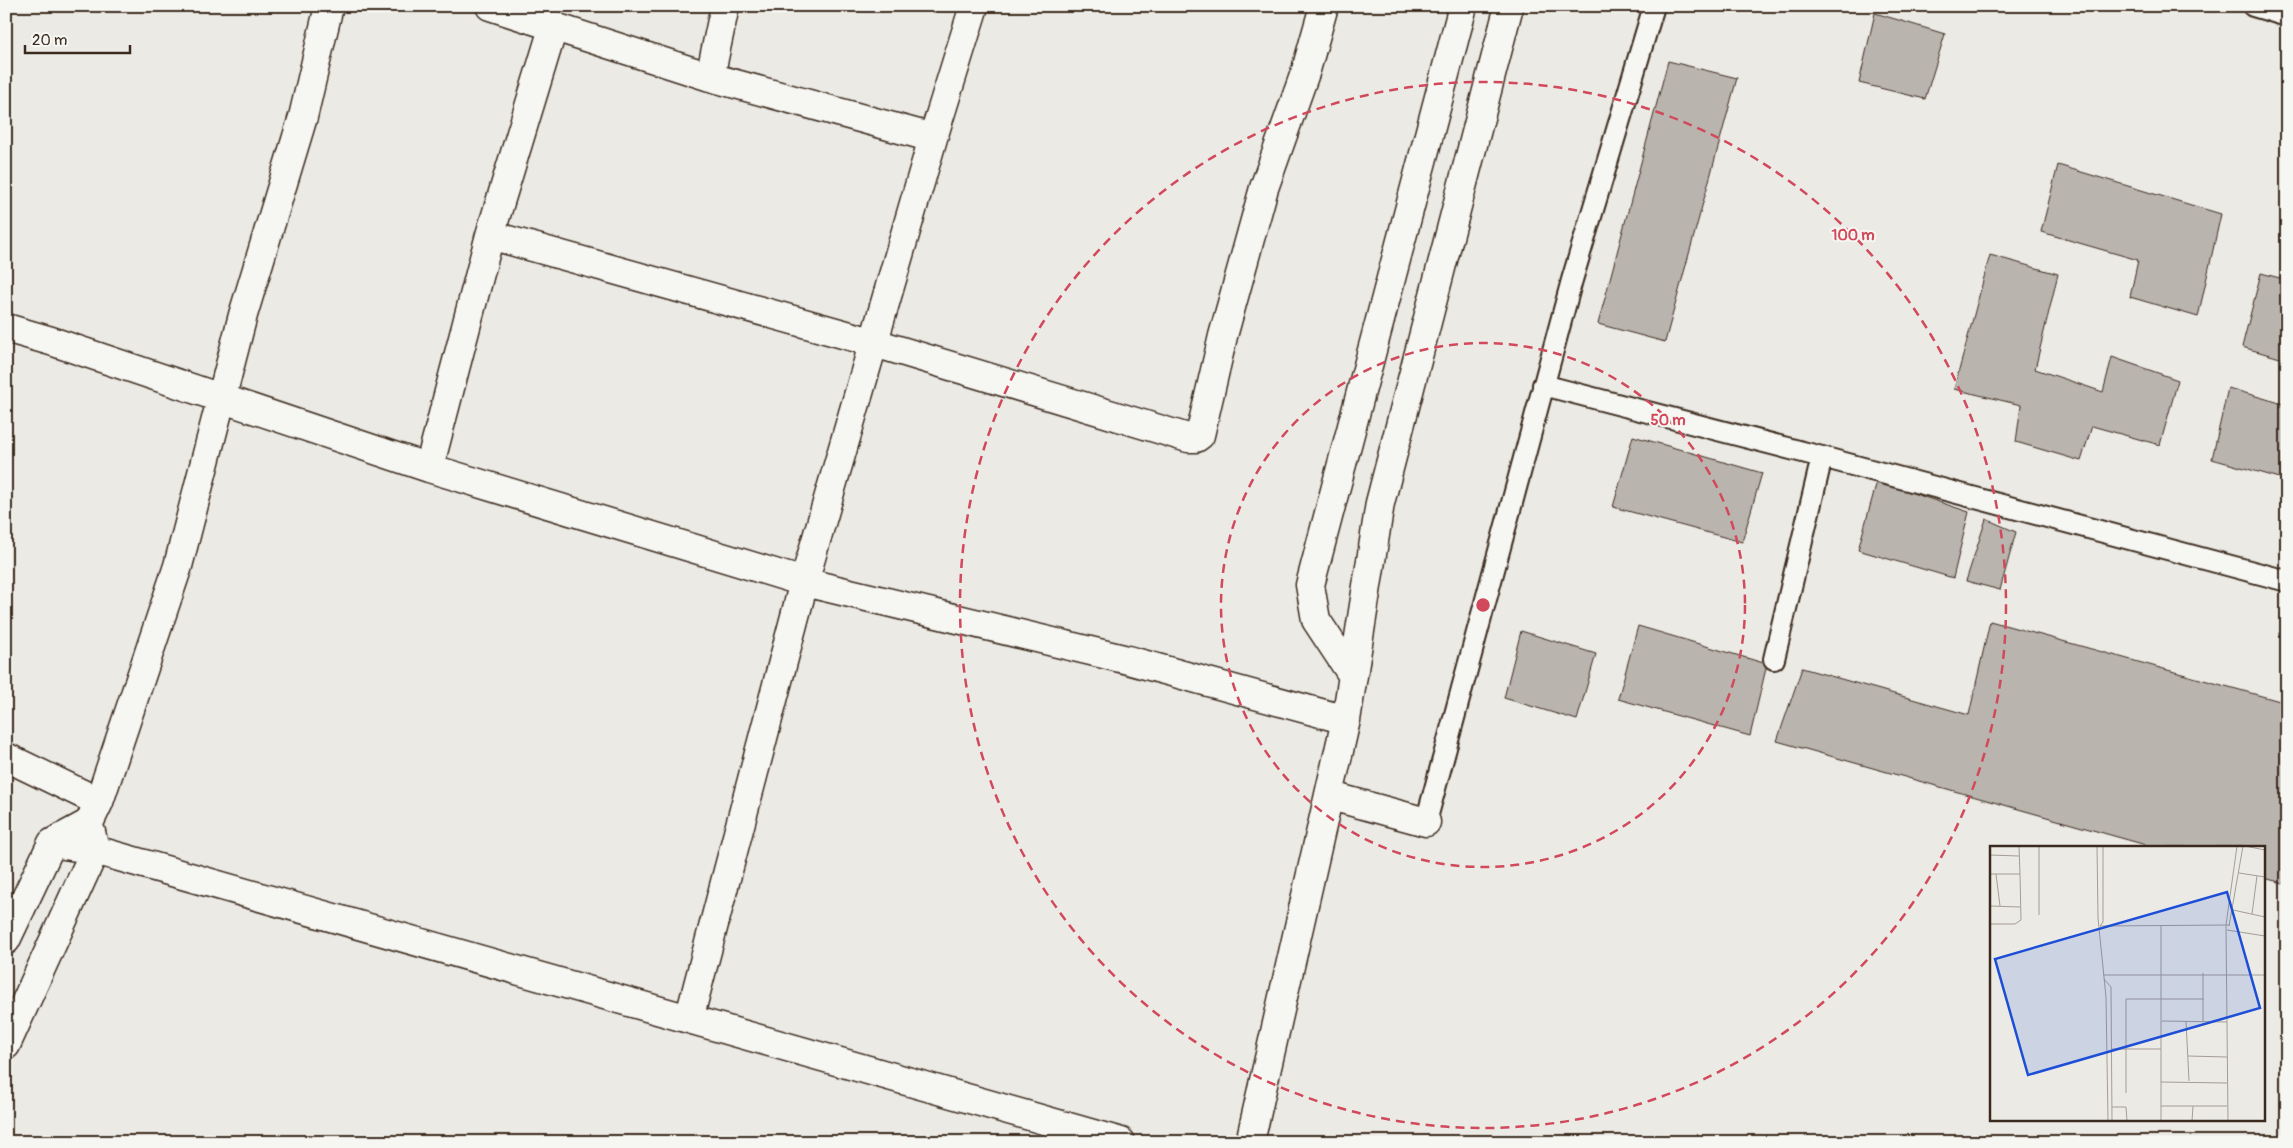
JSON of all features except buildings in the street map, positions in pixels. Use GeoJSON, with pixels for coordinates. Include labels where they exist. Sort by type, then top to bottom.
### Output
{"type":"FeatureCollection","features":[{"type":"Feature","properties":{"kind":"street"},"geometry":{"type":"LineString","coordinates":[[6,1045],[95,850],[94,813],[178,566],[221,398],[273,213],[303,117],[329,6]]}},
{"type":"Feature","properties":{"kind":"street"},"geometry":{"type":"LineString","coordinates":[[490,6],[554,25],[710,77],[933,138]]}},
{"type":"Feature","properties":{"kind":"street"},"geometry":{"type":"LineString","coordinates":[[710,77],[725,6]]}},
{"type":"Feature","properties":{"kind":"street"},"geometry":{"type":"LineString","coordinates":[[689,1019],[804,582],[933,138],[974,6]]}},
{"type":"Feature","properties":{"kind":"street"},"geometry":{"type":"LineString","coordinates":[[490,235],[875,343],[1188,438],[1196,438],[1200,435],[1223,336],[1264,188],[1306,70],[1324,6]]}},
{"type":"Feature","properties":{"kind":"street"},"geometry":{"type":"LineString","coordinates":[[1250,1142],[1331,796],[1346,720],[1380,503],[1509,6]]}},
{"type":"Feature","properties":{"kind":"street"},"geometry":{"type":"LineString","coordinates":[[1353,676],[1316,620],[1310,585],[1330,517],[1454,8]]}},
{"type":"Feature","properties":{"kind":"street"},"geometry":{"type":"LineString","coordinates":[[429,468],[490,235],[554,25]]}},
{"type":"Feature","properties":{"kind":"street"},"geometry":{"type":"LineString","coordinates":[[6,328],[52,341],[429,468],[804,582],[1128,660],[1346,720]]}},
{"type":"Feature","properties":{"kind":"street"},"geometry":{"type":"LineString","coordinates":[[6,756],[94,813]]}},
{"type":"Feature","properties":{"kind":"street"},"geometry":{"type":"LineString","coordinates":[[1331,796],[1426,822]]}},
{"type":"Feature","properties":{"kind":"street"},"geometry":{"type":"LineString","coordinates":[[6,940],[52,843],[94,813]]}},
{"type":"Feature","properties":{"kind":"street"},"geometry":{"type":"LineString","coordinates":[[52,843],[95,850],[1121,1142]]}},
{"type":"Feature","properties":{"kind":"lane"},"geometry":{"type":"LineString","coordinates":[[1426,822],[1543,385],[1654,6]]}},
{"type":"Feature","properties":{"kind":"lane"},"geometry":{"type":"LineString","coordinates":[[2253,6],[2287,16]]}},
{"type":"Feature","properties":{"kind":"lane"},"geometry":{"type":"LineString","coordinates":[[1543,385],[1822,456],[2287,582]]}},
{"type":"Feature","properties":{"kind":"lane"},"geometry":{"type":"LineString","coordinates":[[1774,659],[1822,456]]}}]}
